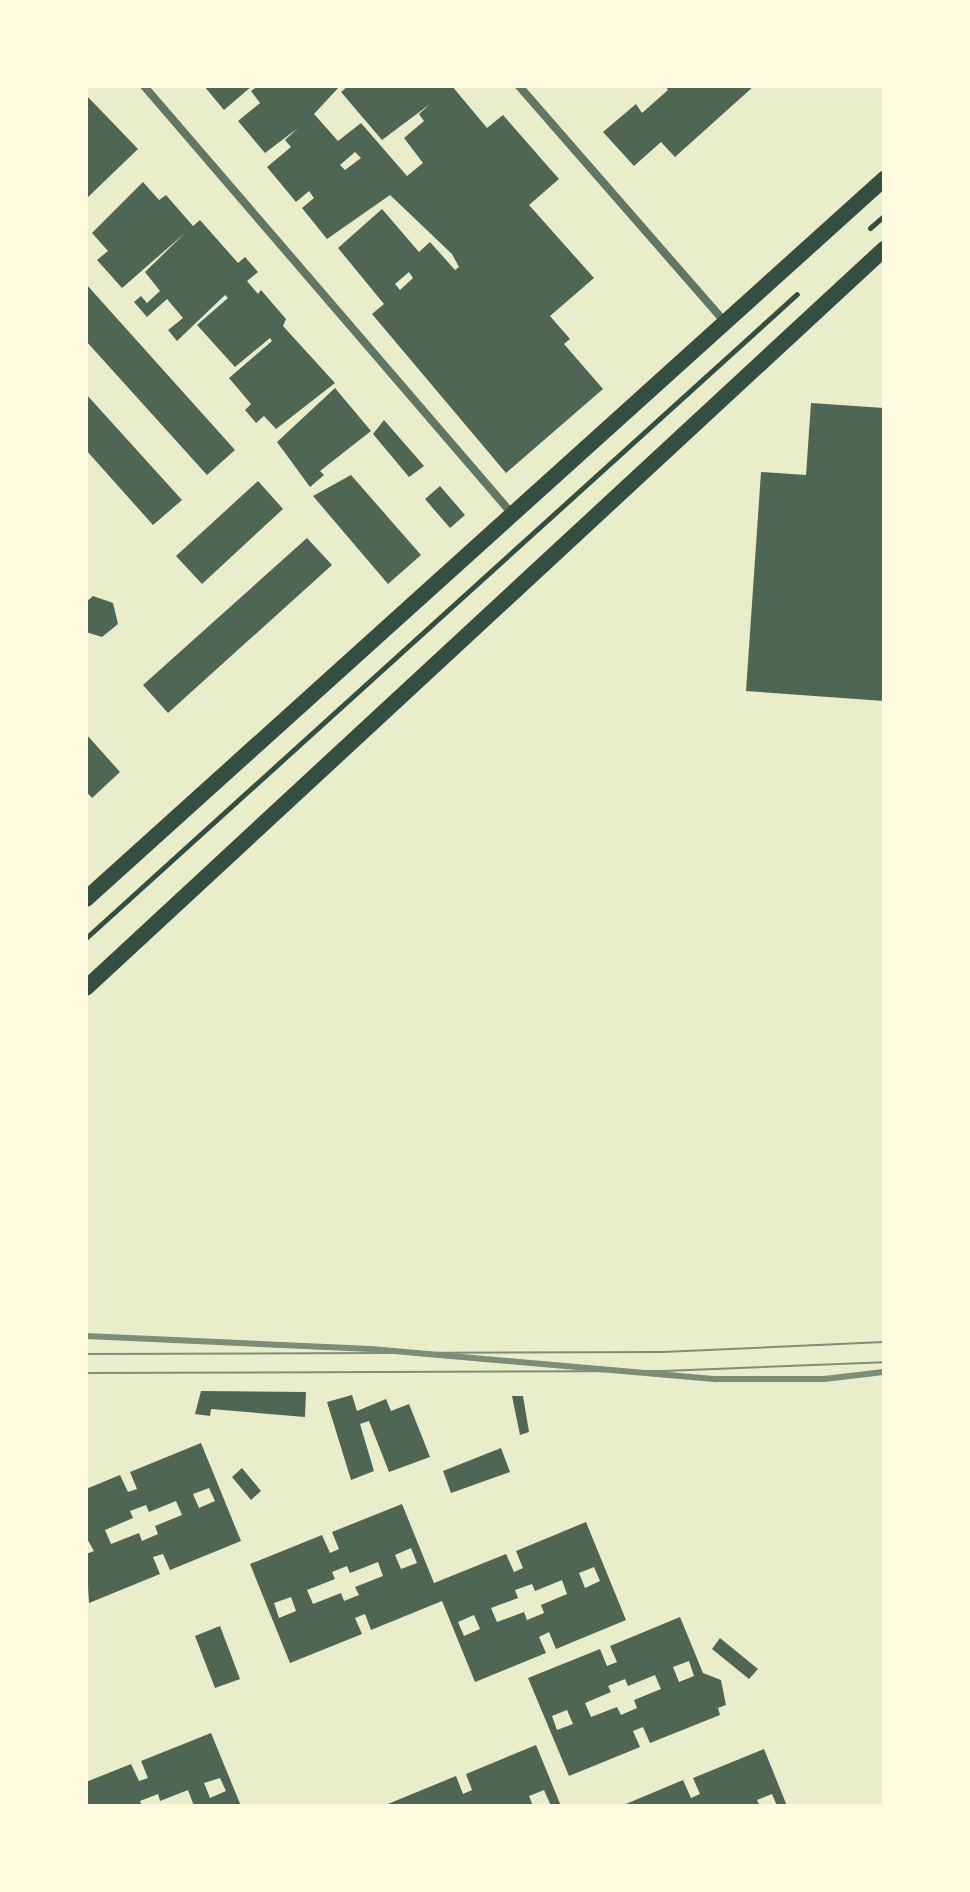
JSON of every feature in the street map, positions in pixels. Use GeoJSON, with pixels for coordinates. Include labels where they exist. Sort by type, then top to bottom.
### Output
{"type":"FeatureCollection","features":[{"type":"Feature","properties":{"kind":"main road"},"geometry":{"type":"LineString","coordinates":[[86,899],[514,517],[884,179]]}},
{"type":"Feature","properties":{"kind":"main road"},"geometry":{"type":"LineString","coordinates":[[86,988],[884,249]]}},
{"type":"Feature","properties":{"kind":"street"},"geometry":{"type":"LineString","coordinates":[[144,86],[514,517]]}},
{"type":"Feature","properties":{"kind":"street"},"geometry":{"type":"LineString","coordinates":[[519,86],[726,323]]}},
{"type":"Feature","properties":{"kind":"path"},"geometry":{"type":"LineString","coordinates":[[861,236],[884,216]]}},
{"type":"Feature","properties":{"kind":"path"},"geometry":{"type":"LineString","coordinates":[[86,938],[803,288]]}},
{"type":"Feature","properties":{"kind":"building"},"geometry":{"type":"Polygon","coordinates":[[[204,86],[252,86],[224,110],[204,86]]]}},
{"type":"Feature","properties":{"kind":"building"},"geometry":{"type":"Polygon","coordinates":[[[258,86],[340,86],[314,114],[338,141],[361,123],[407,176],[423,163],[404,138],[424,121],[419,114],[430,104],[382,140],[341,92],[348,86],[452,86],[487,128],[503,115],[559,179],[529,205],[594,278],[550,316],[570,339],[564,344],[603,389],[506,473],[372,314],[384,304],[338,248],[382,209],[419,252],[430,242],[455,270],[459,267],[452,254],[390,195],[327,239],[302,208],[314,198],[309,191],[296,202],[267,167],[291,147],[285,140],[298,128],[265,153],[238,121],[260,103],[251,91],[258,86]],[[355,152],[340,165],[345,170],[361,158],[355,152]],[[409,272],[395,284],[400,290],[413,278],[409,272]]]}},
{"type":"Feature","properties":{"kind":"building"},"geometry":{"type":"Polygon","coordinates":[[[665,86],[754,86],[675,157],[661,142],[634,166],[603,132],[636,104],[642,113],[668,90],[665,86]]]}},
{"type":"Feature","properties":{"kind":"building"},"geometry":{"type":"Polygon","coordinates":[[[86,95],[138,149],[86,199],[86,95]]]}},
{"type":"Feature","properties":{"kind":"building"},"geometry":{"type":"Polygon","coordinates":[[[143,182],[159,200],[166,195],[193,226],[200,220],[238,263],[245,257],[258,272],[247,281],[258,294],[261,290],[286,319],[283,326],[335,383],[276,429],[264,416],[256,423],[245,410],[251,404],[229,378],[272,341],[270,338],[235,367],[197,325],[228,298],[225,295],[177,341],[168,330],[183,318],[167,299],[147,317],[134,302],[141,296],[147,303],[160,291],[145,272],[185,233],[122,288],[97,260],[108,251],[92,233],[143,182]]]}},
{"type":"Feature","properties":{"kind":"building"},"geometry":{"type":"Polygon","coordinates":[[[86,284],[235,450],[207,475],[86,341],[86,284]]]}},
{"type":"Feature","properties":{"kind":"building"},"geometry":{"type":"Polygon","coordinates":[[[335,388],[371,431],[320,471],[324,475],[310,487],[277,442],[335,388]]]}},
{"type":"Feature","properties":{"kind":"building"},"geometry":{"type":"Polygon","coordinates":[[[86,394],[182,500],[153,525],[86,450],[86,394]]]}},
{"type":"Feature","properties":{"kind":"building"},"geometry":{"type":"Polygon","coordinates":[[[811,403],[884,408],[884,701],[746,691],[761,472],[806,475],[811,403]]]}},
{"type":"Feature","properties":{"kind":"building"},"geometry":{"type":"Polygon","coordinates":[[[384,420],[424,466],[409,477],[373,434],[384,420]]]}},
{"type":"Feature","properties":{"kind":"building"},"geometry":{"type":"Polygon","coordinates":[[[351,475],[421,555],[388,584],[313,496],[351,475]]]}},
{"type":"Feature","properties":{"kind":"building"},"geometry":{"type":"Polygon","coordinates":[[[258,481],[283,509],[202,584],[176,556],[258,481]]]}},
{"type":"Feature","properties":{"kind":"building"},"geometry":{"type":"Polygon","coordinates":[[[440,486],[465,515],[450,528],[425,499],[440,486]]]}},
{"type":"Feature","properties":{"kind":"building"},"geometry":{"type":"Polygon","coordinates":[[[307,538],[332,565],[168,713],[143,685],[307,538]]]}},
{"type":"Feature","properties":{"kind":"building"},"geometry":{"type":"Polygon","coordinates":[[[93,596],[113,603],[118,624],[102,637],[86,632],[86,602],[93,596]]]}},
{"type":"Feature","properties":{"kind":"building"},"geometry":{"type":"Polygon","coordinates":[[[86,734],[120,772],[92,798],[86,791],[86,734]]]}},
{"type":"Feature","properties":{"kind":"building"},"geometry":{"type":"Polygon","coordinates":[[[201,1391],[306,1392],[305,1417],[211,1409],[210,1416],[195,1414],[201,1391]]]}},
{"type":"Feature","properties":{"kind":"building"},"geometry":{"type":"Polygon","coordinates":[[[352,1395],[357,1411],[386,1399],[391,1411],[409,1404],[430,1457],[389,1472],[369,1421],[360,1424],[374,1471],[351,1480],[327,1402],[352,1395]]]}},
{"type":"Feature","properties":{"kind":"building"},"geometry":{"type":"Polygon","coordinates":[[[512,1396],[523,1396],[529,1432],[520,1435],[512,1396]]]}},
{"type":"Feature","properties":{"kind":"building"},"geometry":{"type":"Polygon","coordinates":[[[201,1443],[241,1541],[170,1570],[163,1554],[153,1557],[160,1574],[89,1603],[86,1554],[94,1551],[86,1537],[86,1489],[120,1475],[128,1492],[137,1489],[130,1472],[201,1443]],[[209,1488],[193,1494],[199,1508],[215,1501],[209,1488]],[[176,1501],[149,1512],[146,1505],[130,1511],[133,1518],[105,1530],[111,1544],[139,1533],[142,1541],[158,1534],[155,1526],[182,1515],[176,1501]]]}},
{"type":"Feature","properties":{"kind":"building"},"geometry":{"type":"Polygon","coordinates":[[[501,1448],[510,1472],[451,1493],[443,1471],[501,1448]]]}},
{"type":"Feature","properties":{"kind":"building"},"geometry":{"type":"Polygon","coordinates":[[[242,1468],[261,1491],[251,1500],[232,1477],[242,1468]]]}},
{"type":"Feature","properties":{"kind":"building"},"geometry":{"type":"Polygon","coordinates":[[[402,1504],[434,1583],[506,1554],[514,1572],[523,1568],[516,1551],[586,1522],[626,1620],[556,1649],[549,1632],[539,1637],[546,1653],[475,1682],[442,1601],[371,1630],[365,1614],[355,1618],[362,1634],[290,1663],[250,1564],[322,1535],[330,1553],[339,1549],[332,1532],[402,1504]],[[411,1548],[395,1555],[401,1569],[417,1563],[411,1548]],[[378,1562],[350,1573],[347,1566],[332,1572],[335,1579],[307,1590],[313,1604],[341,1593],[344,1601],[359,1595],[355,1587],[383,1576],[378,1562]],[[594,1567],[579,1573],[585,1588],[600,1581],[594,1567]],[[562,1580],[535,1591],[532,1584],[515,1590],[518,1598],[491,1608],[497,1622],[524,1612],[527,1620],[544,1613],[541,1605],[567,1594],[562,1580]],[[291,1597],[274,1603],[279,1618],[296,1611],[291,1597]],[[474,1615],[458,1622],[464,1636],[480,1629],[474,1615]]]}},
{"type":"Feature","properties":{"kind":"building"},"geometry":{"type":"Polygon","coordinates":[[[680,1617],[703,1673],[721,1680],[726,1705],[718,1708],[720,1715],[650,1743],[643,1727],[633,1731],[640,1747],[569,1776],[528,1678],[600,1649],[607,1666],[617,1662],[610,1646],[680,1617]],[[689,1661],[673,1667],[679,1682],[694,1676],[689,1661]],[[655,1675],[628,1686],[625,1679],[608,1686],[611,1692],[585,1703],[591,1717],[617,1707],[621,1715],[637,1708],[634,1700],[661,1689],[655,1675]],[[567,1710],[552,1716],[557,1730],[573,1724],[567,1710]]]}},
{"type":"Feature","properties":{"kind":"building"},"geometry":{"type":"Polygon","coordinates":[[[220,1626],[240,1679],[215,1688],[195,1636],[220,1626]]]}},
{"type":"Feature","properties":{"kind":"building"},"geometry":{"type":"Polygon","coordinates":[[[720,1638],[758,1669],[749,1679],[712,1649],[720,1638]]]}},
{"type":"Feature","properties":{"kind":"building"},"geometry":{"type":"Polygon","coordinates":[[[211,1733],[241,1806],[194,1806],[188,1790],[160,1801],[158,1794],[140,1801],[142,1806],[86,1806],[86,1782],[131,1764],[139,1781],[148,1778],[141,1761],[211,1733]],[[220,1778],[204,1783],[210,1798],[226,1791],[220,1778]]]}},
{"type":"Feature","properties":{"kind":"building"},"geometry":{"type":"Polygon","coordinates":[[[536,1745],[561,1806],[551,1806],[544,1790],[529,1796],[533,1806],[383,1806],[456,1776],[463,1794],[472,1790],[466,1774],[536,1745]]]}},
{"type":"Feature","properties":{"kind":"building"},"geometry":{"type":"Polygon","coordinates":[[[764,1749],[787,1806],[777,1806],[772,1794],[757,1800],[760,1806],[621,1806],[683,1780],[691,1798],[700,1794],[693,1778],[764,1749]]]}},
{"type":"Feature","properties":{"kind":"tram line"},"geometry":{"type":"LineString","coordinates":[[86,1354],[663,1352],[884,1342]]}},
{"type":"Feature","properties":{"kind":"tram line"},"geometry":{"type":"LineString","coordinates":[[86,1373],[664,1371],[884,1362]]}},
{"type":"Feature","properties":{"kind":"railway"},"geometry":{"type":"LineString","coordinates":[[86,1336],[371,1349],[717,1379],[824,1379],[884,1372]]}}]}
